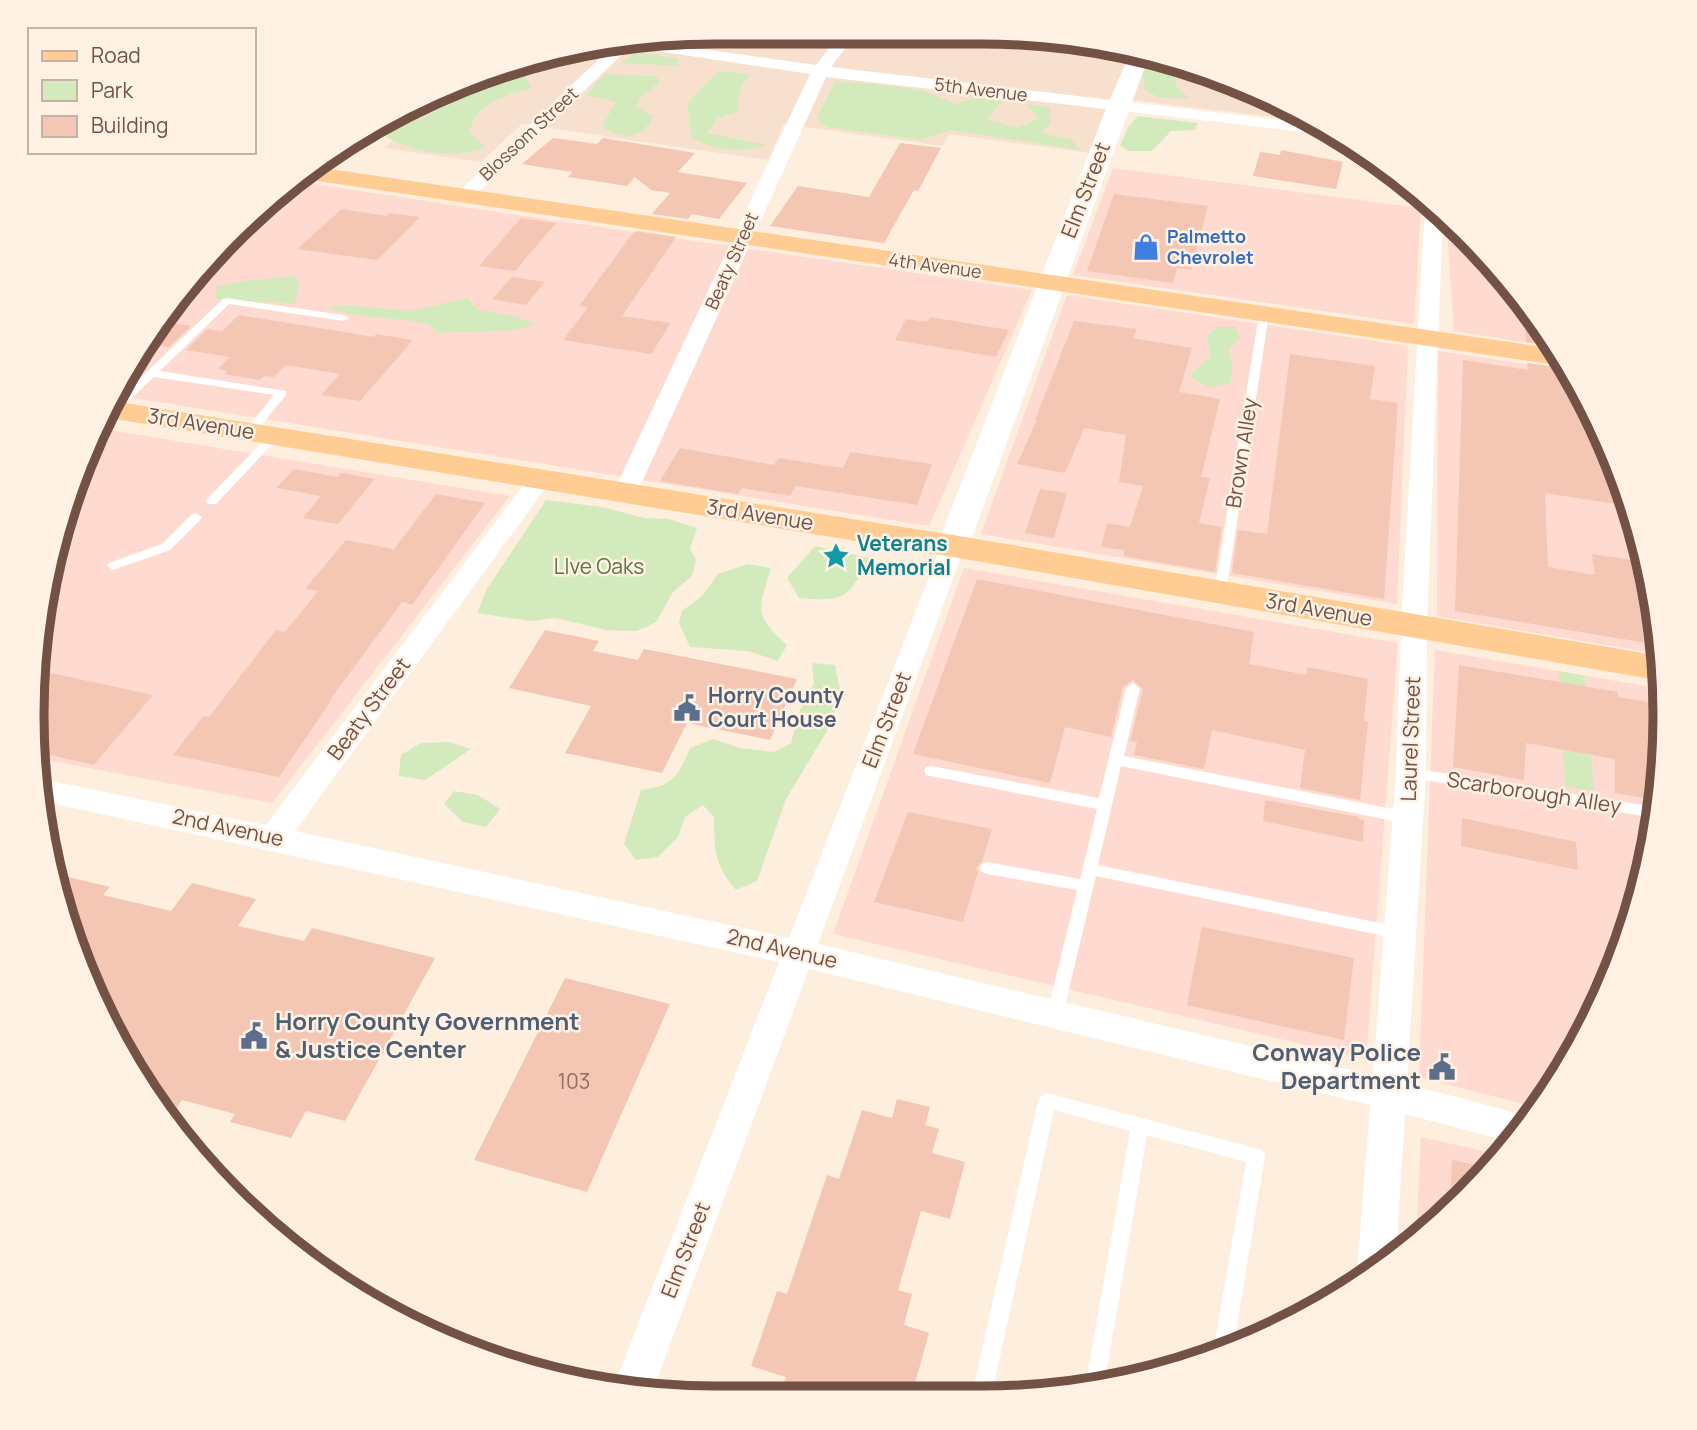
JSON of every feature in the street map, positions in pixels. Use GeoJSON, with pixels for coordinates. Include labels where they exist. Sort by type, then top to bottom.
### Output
{"type":"FeatureCollection","features":[{"type":"Feature","properties":{"kind":"main road","name":"4th Avenue"},"geometry":{"type":"LineString","coordinates":[[317,174],[1549,357]]}},
{"type":"Feature","properties":{"kind":"main road","name":"3rd Avenue"},"geometry":{"type":"LineString","coordinates":[[117,411],[953,547],[1652,667]]}},
{"type":"Feature","properties":{"kind":"street","name":"Beaty Street"},"geometry":{"type":"LineString","coordinates":[[625,493],[820,71],[840,44]]}},
{"type":"Feature","properties":{"kind":"street","name":"5th Avenue"},"geometry":{"type":"LineString","coordinates":[[655,46],[820,71],[1309,129]]}},
{"type":"Feature","properties":{"kind":"street","name":"Blossom Street"},"geometry":{"type":"LineString","coordinates":[[463,196],[617,51]]}},
{"type":"Feature","properties":{"kind":"street","name":"Elm Street"},"geometry":{"type":"LineString","coordinates":[[636,1382],[1136,62]]}},
{"type":"Feature","properties":{"kind":"street","name":"Laurel Street"},"geometry":{"type":"LineString","coordinates":[[1377,1258],[1411,773],[1413,626],[1433,218]]}},
{"type":"Feature","properties":{"kind":"street","name":"Beaty Street"},"geometry":{"type":"LineString","coordinates":[[274,837],[540,479]]}},
{"type":"Feature","properties":{"kind":"street","name":"2nd Avenue"},"geometry":{"type":"LineString","coordinates":[[48,791],[274,837],[799,951],[1513,1127]]}},
{"type":"Feature","properties":{"kind":"lane"},"geometry":{"type":"LineString","coordinates":[[124,397],[227,301],[344,318]]}},
{"type":"Feature","properties":{"kind":"lane","name":"Brown Alley"},"geometry":{"type":"LineString","coordinates":[[1220,593],[1264,314]]}},
{"type":"Feature","properties":{"kind":"lane"},"geometry":{"type":"LineString","coordinates":[[151,373],[282,393],[262,434],[212,501]]}},
{"type":"Feature","properties":{"kind":"lane"},"geometry":{"type":"LineString","coordinates":[[113,566],[166,547],[196,517]]}},
{"type":"Feature","properties":{"kind":"lane"},"geometry":{"type":"LineString","coordinates":[[1055,1014],[1133,688]]}},
{"type":"Feature","properties":{"kind":"lane"},"geometry":{"type":"LineString","coordinates":[[1116,761],[1408,818]]}},
{"type":"Feature","properties":{"kind":"lane"},"geometry":{"type":"LineString","coordinates":[[931,771],[1105,805]]}},
{"type":"Feature","properties":{"kind":"lane","name":"Scarborough Alley"},"geometry":{"type":"LineString","coordinates":[[1411,773],[1646,812]]}},
{"type":"Feature","properties":{"kind":"lane"},"geometry":{"type":"LineString","coordinates":[[987,868],[1086,886]]}},
{"type":"Feature","properties":{"kind":"lane"},"geometry":{"type":"LineString","coordinates":[[1089,869],[1399,933]]}},
{"type":"Feature","properties":{"kind":"lane"},"geometry":{"type":"LineString","coordinates":[[986,1386],[1047,1101],[1255,1156],[1225,1340]]}},
{"type":"Feature","properties":{"kind":"lane"},"geometry":{"type":"LineString","coordinates":[[1096,1376],[1140,1125]]}},
{"type":"Feature","properties":{"kind":"shaded area"},"geometry":{"type":"Polygon","coordinates":[[[715,44],[982,44],[1070,49],[1127,60],[1091,153],[949,134],[943,146],[784,124],[768,160],[522,124],[481,162],[385,148],[427,109],[458,95],[541,67],[627,49],[715,44]]]}},
{"type":"Feature","properties":{"kind":"shaded area"},"geometry":{"type":"Polygon","coordinates":[[[1145,65],[1198,79],[1290,119],[1131,100],[1145,65]]]}},
{"type":"Feature","properties":{"kind":"shaded area"},"geometry":{"type":"Polygon","coordinates":[[[1113,168],[1421,208],[1414,324],[1073,275],[1113,168]]]}},
{"type":"Feature","properties":{"kind":"shaded area"},"geometry":{"type":"Polygon","coordinates":[[[305,183],[1032,290],[929,526],[125,397],[157,342],[210,272],[240,240],[305,183]]]}},
{"type":"Feature","properties":{"kind":"shaded area"},"geometry":{"type":"Polygon","coordinates":[[[1448,243],[1462,245],[1487,272],[1542,345],[1454,331],[1448,243]]]}},
{"type":"Feature","properties":{"kind":"shaded area"},"geometry":{"type":"Polygon","coordinates":[[[1067,295],[1408,346],[1397,604],[981,534],[1067,295]]]}},
{"type":"Feature","properties":{"kind":"shaded area"},"geometry":{"type":"Polygon","coordinates":[[[1438,351],[1557,369],[1584,418],[1618,499],[1640,584],[1650,652],[1437,616],[1438,351]]]}},
{"type":"Feature","properties":{"kind":"shaded area"},"geometry":{"type":"Polygon","coordinates":[[[108,430],[510,496],[272,803],[45,760],[45,671],[57,584],[79,499],[108,430]]]}},
{"type":"Feature","properties":{"kind":"shaded area"},"geometry":{"type":"Polygon","coordinates":[[[964,568],[1398,643],[1366,1059],[833,934],[964,568]]]}},
{"type":"Feature","properties":{"kind":"shaded area"},"geometry":{"type":"Polygon","coordinates":[[[1435,650],[1652,687],[1652,759],[1648,803],[1630,889],[1602,972],[1563,1051],[1528,1105],[1419,1077],[1435,650]]]}},
{"type":"Feature","properties":{"kind":"shaded area"},"geometry":{"type":"Polygon","coordinates":[[[1421,1137],[1491,1153],[1457,1190],[1417,1227],[1421,1137]]]}},
{"type":"Feature","properties":{"kind":"green space"},"geometry":{"type":"Polygon","coordinates":[[[634,52],[677,58],[678,66],[623,63],[634,52]]]}},
{"type":"Feature","properties":{"kind":"green space"},"geometry":{"type":"Polygon","coordinates":[[[1150,66],[1176,73],[1177,88],[1190,98],[1160,98],[1145,90],[1143,72],[1150,66]]]}},
{"type":"Feature","properties":{"kind":"green space"},"geometry":{"type":"Polygon","coordinates":[[[719,71],[750,74],[740,89],[737,112],[718,118],[707,133],[767,145],[729,150],[692,138],[687,104],[719,71]]]}},
{"type":"Feature","properties":{"kind":"green space"},"geometry":{"type":"Polygon","coordinates":[[[605,74],[656,76],[660,82],[642,96],[636,107],[653,116],[637,134],[624,136],[602,126],[616,102],[586,95],[605,74]]]}},
{"type":"Feature","properties":{"kind":"green space"},"geometry":{"type":"Polygon","coordinates":[[[512,75],[526,76],[531,89],[511,94],[485,107],[469,132],[485,147],[473,151],[448,154],[422,151],[386,137],[391,127],[405,120],[427,116],[445,101],[512,75]]]}},
{"type":"Feature","properties":{"kind":"green space"},"geometry":{"type":"Polygon","coordinates":[[[835,81],[911,89],[941,97],[954,104],[976,98],[1003,101],[987,119],[1018,128],[1038,118],[1026,104],[1050,107],[1050,123],[1041,133],[1071,139],[1080,150],[951,130],[919,140],[827,127],[817,118],[835,81]]]}},
{"type":"Feature","properties":{"kind":"green space"},"geometry":{"type":"Polygon","coordinates":[[[1138,116],[1198,123],[1195,130],[1171,131],[1152,151],[1129,151],[1120,146],[1128,127],[1138,116]]]}},
{"type":"Feature","properties":{"kind":"green space"},"geometry":{"type":"Polygon","coordinates":[[[296,276],[299,286],[295,304],[271,302],[241,305],[215,298],[217,286],[296,276]]]}},
{"type":"Feature","properties":{"kind":"green space"},"geometry":{"type":"Polygon","coordinates":[[[468,298],[478,310],[510,315],[537,324],[516,330],[437,333],[429,324],[351,314],[326,307],[347,305],[410,311],[468,298]]]}},
{"type":"Feature","properties":{"kind":"green space"},"geometry":{"type":"Polygon","coordinates":[[[1217,327],[1235,327],[1240,337],[1229,349],[1233,367],[1230,383],[1209,388],[1189,375],[1210,357],[1207,336],[1217,327]]]}},
{"type":"Feature","properties":{"kind":"green space","name":"LIve Oaks"},"geometry":{"type":"Polygon","coordinates":[[[546,500],[602,507],[644,518],[669,519],[697,528],[690,548],[696,560],[692,576],[673,592],[656,622],[637,631],[606,630],[555,618],[530,621],[477,613],[487,589],[546,500]]]}},
{"type":"Feature","properties":{"kind":"green space"},"geometry":{"type":"Polygon","coordinates":[[[815,546],[869,558],[856,582],[836,598],[799,598],[787,578],[815,546]]]}},
{"type":"Feature","properties":{"kind":"green space"},"geometry":{"type":"Polygon","coordinates":[[[748,564],[771,568],[761,610],[768,625],[787,645],[778,661],[748,651],[690,647],[679,623],[682,611],[702,596],[718,574],[748,564]]]}},
{"type":"Feature","properties":{"kind":"green space"},"geometry":{"type":"Polygon","coordinates":[[[812,663],[835,665],[841,695],[827,731],[786,799],[757,881],[736,890],[728,880],[717,856],[714,817],[703,805],[685,817],[678,837],[658,857],[636,860],[624,844],[641,790],[667,783],[682,766],[690,748],[713,739],[739,748],[774,752],[791,743],[799,712],[814,684],[812,663]]]}},
{"type":"Feature","properties":{"kind":"green space"},"geometry":{"type":"Polygon","coordinates":[[[1559,671],[1585,676],[1594,791],[1565,787],[1559,671]]]}},
{"type":"Feature","properties":{"kind":"green space"},"geometry":{"type":"Polygon","coordinates":[[[449,742],[471,749],[425,780],[399,776],[401,755],[421,743],[449,742]]]}},
{"type":"Feature","properties":{"kind":"green space"},"geometry":{"type":"Polygon","coordinates":[[[454,791],[478,795],[500,809],[486,827],[463,822],[444,804],[454,791]]]}},
{"type":"Feature","properties":{"kind":"building"},"geometry":{"type":"Polygon","coordinates":[[[553,138],[597,144],[603,138],[695,153],[678,172],[747,183],[719,219],[692,214],[688,219],[652,214],[670,193],[651,190],[635,177],[627,186],[568,177],[572,172],[522,164],[553,138]]]}},
{"type":"Feature","properties":{"kind":"building"},"geometry":{"type":"Polygon","coordinates":[[[900,143],[941,148],[918,191],[914,190],[884,243],[770,226],[798,186],[869,197],[900,143]]]}},
{"type":"Feature","properties":{"kind":"building"},"geometry":{"type":"Polygon","coordinates":[[[1281,150],[1343,162],[1336,189],[1253,176],[1260,152],[1280,155],[1281,150]]]}},
{"type":"Feature","properties":{"kind":"building","name":"Palmetto Chevrolet"},"geometry":{"type":"Polygon","coordinates":[[[1114,194],[1208,206],[1191,270],[1177,268],[1173,283],[1087,271],[1114,194]]]}},
{"type":"Feature","properties":{"kind":"building"},"geometry":{"type":"Polygon","coordinates":[[[342,209],[387,216],[389,213],[420,217],[377,260],[297,249],[342,209]]]}},
{"type":"Feature","properties":{"kind":"building"},"geometry":{"type":"Polygon","coordinates":[[[521,218],[556,223],[515,271],[479,266],[521,218]]]}},
{"type":"Feature","properties":{"kind":"building"},"geometry":{"type":"Polygon","coordinates":[[[637,231],[676,237],[622,316],[671,323],[651,354],[563,340],[588,307],[579,306],[637,231]]]}},
{"type":"Feature","properties":{"kind":"building"},"geometry":{"type":"Polygon","coordinates":[[[512,277],[545,282],[526,305],[492,299],[512,277]]]}},
{"type":"Feature","properties":{"kind":"building"},"geometry":{"type":"Polygon","coordinates":[[[239,315],[374,337],[376,334],[413,340],[360,401],[321,395],[340,374],[286,365],[274,377],[264,376],[259,380],[224,374],[228,371],[218,369],[230,357],[186,350],[207,329],[222,331],[239,315]]]}},
{"type":"Feature","properties":{"kind":"building"},"geometry":{"type":"Polygon","coordinates":[[[930,317],[1009,330],[996,357],[895,340],[906,319],[927,322],[930,317]]]}},
{"type":"Feature","properties":{"kind":"building"},"geometry":{"type":"Polygon","coordinates":[[[1524,319],[1541,344],[1526,342],[1524,319]]]}},
{"type":"Feature","properties":{"kind":"building"},"geometry":{"type":"Polygon","coordinates":[[[1074,321],[1137,329],[1133,338],[1192,348],[1179,392],[1220,399],[1201,477],[1210,478],[1199,523],[1222,527],[1215,572],[1123,556],[1125,550],[1101,547],[1107,523],[1130,527],[1143,486],[1119,482],[1126,435],[1084,428],[1065,473],[1017,464],[1037,420],[1074,321]]]}},
{"type":"Feature","properties":{"kind":"building"},"geometry":{"type":"Polygon","coordinates":[[[170,323],[191,326],[169,347],[155,345],[170,323]]]}},
{"type":"Feature","properties":{"kind":"building"},"geometry":{"type":"Polygon","coordinates":[[[1290,354],[1375,366],[1370,399],[1398,403],[1384,599],[1232,573],[1238,530],[1267,534],[1290,354]]]}},
{"type":"Feature","properties":{"kind":"building"},"geometry":{"type":"Polygon","coordinates":[[[1463,360],[1528,370],[1527,363],[1555,367],[1584,418],[1620,505],[1545,493],[1548,567],[1595,575],[1592,554],[1634,560],[1649,643],[1455,611],[1463,360]]]}},
{"type":"Feature","properties":{"kind":"building"},"geometry":{"type":"Polygon","coordinates":[[[680,448],[774,465],[778,458],[843,468],[850,452],[932,464],[917,505],[796,486],[790,496],[742,488],[738,494],[660,481],[680,448]]]}},
{"type":"Feature","properties":{"kind":"building"},"geometry":{"type":"Polygon","coordinates":[[[294,469],[338,477],[341,473],[375,479],[338,524],[303,518],[321,496],[276,488],[294,469]]]}},
{"type":"Feature","properties":{"kind":"building"},"geometry":{"type":"Polygon","coordinates":[[[1040,489],[1067,493],[1054,538],[1025,533],[1040,489]]]}},
{"type":"Feature","properties":{"kind":"building"},"geometry":{"type":"Polygon","coordinates":[[[436,494],[485,503],[412,605],[402,602],[329,701],[279,777],[173,755],[203,716],[209,717],[276,630],[285,632],[318,591],[305,589],[346,540],[394,549],[436,494]]]}},
{"type":"Feature","properties":{"kind":"building"},"geometry":{"type":"Polygon","coordinates":[[[977,579],[1254,632],[1249,664],[1307,675],[1307,667],[1368,679],[1364,721],[1368,722],[1360,800],[1300,788],[1305,750],[1212,730],[1204,769],[1134,755],[1137,742],[1130,741],[1143,689],[1133,680],[1123,687],[1111,737],[1065,727],[1050,783],[913,754],[977,579]]]}},
{"type":"Feature","properties":{"kind":"building","name":"Horry County Court House"},"geometry":{"type":"Polygon","coordinates":[[[545,630],[599,641],[593,651],[638,660],[644,649],[797,679],[770,740],[687,723],[662,773],[565,753],[591,706],[509,688],[545,630]]]}},
{"type":"Feature","properties":{"kind":"building"},"geometry":{"type":"Polygon","coordinates":[[[1459,665],[1618,692],[1618,697],[1653,703],[1648,799],[1615,793],[1615,759],[1526,743],[1524,780],[1453,767],[1459,665]]]}},
{"type":"Feature","properties":{"kind":"building"},"geometry":{"type":"Polygon","coordinates":[[[45,672],[153,695],[94,765],[45,754],[45,672]]]}},
{"type":"Feature","properties":{"kind":"building"},"geometry":{"type":"Polygon","coordinates":[[[1265,800],[1359,817],[1358,819],[1364,820],[1363,842],[1263,821],[1265,800]]]}},
{"type":"Feature","properties":{"kind":"building"},"geometry":{"type":"Polygon","coordinates":[[[908,812],[992,829],[982,861],[976,868],[978,872],[963,922],[874,902],[908,812]]]}},
{"type":"Feature","properties":{"kind":"building"},"geometry":{"type":"Polygon","coordinates":[[[1462,818],[1576,842],[1578,870],[1461,846],[1462,818]]]}},
{"type":"Feature","properties":{"kind":"building","name":"Horry County Government & Justice Center"},"geometry":{"type":"Polygon","coordinates":[[[64,876],[110,887],[103,895],[171,911],[192,883],[256,899],[238,926],[304,941],[312,928],[435,958],[345,1121],[306,1111],[291,1138],[230,1122],[235,1114],[182,1100],[174,1112],[134,1051],[113,1012],[79,931],[64,876]]]}},
{"type":"Feature","properties":{"kind":"building"},"geometry":{"type":"Polygon","coordinates":[[[1202,927],[1354,958],[1344,1040],[1187,1005],[1202,927]]]}},
{"type":"Feature","properties":{"kind":"building"},"geometry":{"type":"Polygon","coordinates":[[[565,978],[670,1004],[587,1192],[474,1160],[565,978]]]}},
{"type":"Feature","properties":{"kind":"building"},"geometry":{"type":"Polygon","coordinates":[[[897,1099],[930,1107],[925,1125],[939,1129],[932,1153],[965,1162],[950,1219],[921,1211],[898,1290],[912,1294],[904,1325],[929,1333],[914,1386],[782,1386],[786,1377],[751,1366],[777,1291],[787,1294],[827,1175],[839,1179],[862,1110],[892,1118],[897,1099]]]}},
{"type":"Feature","properties":{"kind":"building"},"geometry":{"type":"Polygon","coordinates":[[[1452,1160],[1480,1166],[1457,1190],[1451,1196],[1452,1160]]]}},
{"type":"Feature","properties":{"kind":"place","name":"Palmetto Chevrolet"},"geometry":{"type":"Point","coordinates":[1146,247]}},
{"type":"Feature","properties":{"kind":"place","name":"Veterans Memorial"},"geometry":{"type":"Point","coordinates":[836,556]}},
{"type":"Feature","properties":{"kind":"place","name":"Horry County Court House"},"geometry":{"type":"Point","coordinates":[687,708]}},
{"type":"Feature","properties":{"kind":"place","name":"Horry County Government & Justice Center"},"geometry":{"type":"Point","coordinates":[254,1036]}},
{"type":"Feature","properties":{"kind":"place","name":"Conway Police Department"},"geometry":{"type":"Point","coordinates":[1442,1067]}}]}
